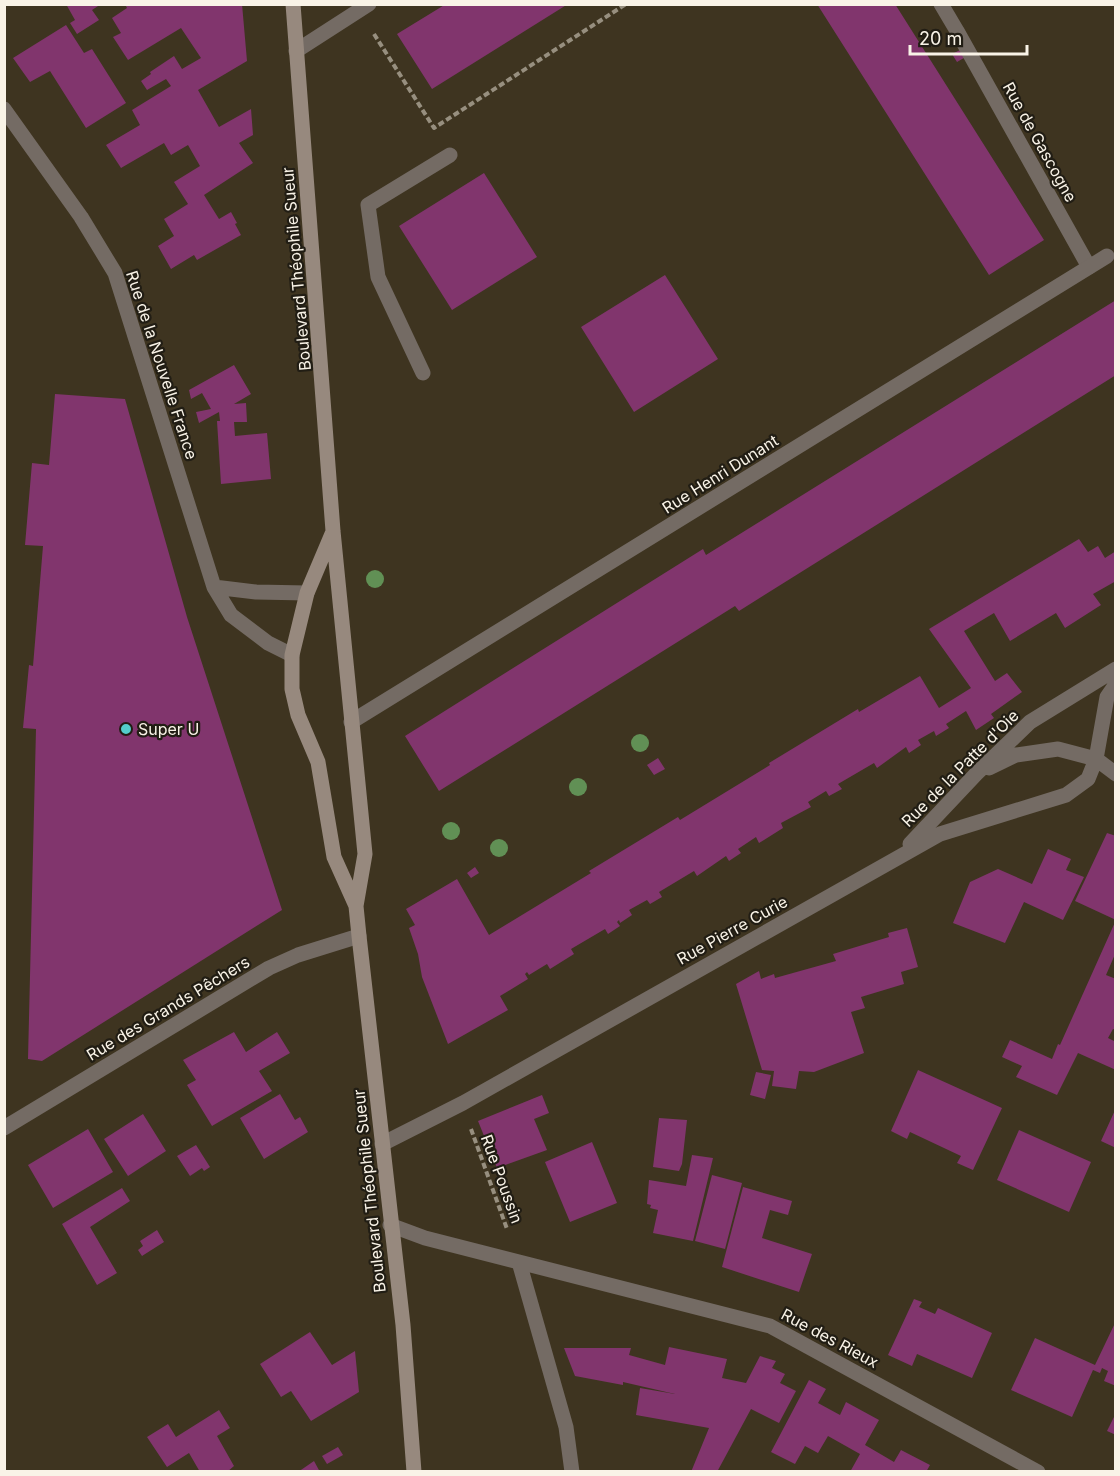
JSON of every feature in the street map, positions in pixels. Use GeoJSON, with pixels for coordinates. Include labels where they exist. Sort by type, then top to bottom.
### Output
{"type":"FeatureCollection","features":[{"type":"Feature","properties":{"kind":"main road","name":"Boulevard Théophile Sueur"},"geometry":{"type":"LineString","coordinates":[[293,4],[333,531],[365,854],[357,906],[359,936],[406,1356],[414,1472]]}},
{"type":"Feature","properties":{"kind":"main road","name":"Boulevard Théophile Sueur"},"geometry":{"type":"LineString","coordinates":[[333,531],[307,593],[292,655],[292,689],[298,715],[318,762],[334,857],[357,906]]}},
{"type":"Feature","properties":{"kind":"street","name":"Rue de Gascogne"},"geometry":{"type":"LineString","coordinates":[[940,4],[1089,267]]}},
{"type":"Feature","properties":{"kind":"street"},"geometry":{"type":"LineString","coordinates":[[296,51],[364,8]]}},
{"type":"Feature","properties":{"kind":"street","name":"Rue de la Nouvelle France"},"geometry":{"type":"LineString","coordinates":[[4,109],[81,218],[115,273],[214,587],[231,615],[268,643],[292,655]]}},
{"type":"Feature","properties":{"kind":"street"},"geometry":{"type":"LineString","coordinates":[[423,373],[378,278],[368,205],[450,155]]}},
{"type":"Feature","properties":{"kind":"street","name":"Rue Henri Dunant"},"geometry":{"type":"LineString","coordinates":[[351,722],[1107,256]]}},
{"type":"Feature","properties":{"kind":"street"},"geometry":{"type":"LineString","coordinates":[[214,587],[256,592],[307,593]]}},
{"type":"Feature","properties":{"kind":"street","name":"Rue de la Patte d'Oie"},"geometry":{"type":"LineString","coordinates":[[895,859],[933,822],[976,774],[1030,722],[1116,669]]}},
{"type":"Feature","properties":{"kind":"street"},"geometry":{"type":"LineString","coordinates":[[1096,759],[1107,697],[1116,684]]}},
{"type":"Feature","properties":{"kind":"street"},"geometry":{"type":"LineString","coordinates":[[976,774],[1016,755],[1058,749],[1096,759],[1116,774]]}},
{"type":"Feature","properties":{"kind":"street","name":"Rue Pierre Curie"},"geometry":{"type":"LineString","coordinates":[[382,1144],[463,1103],[940,834],[1066,795],[1088,779],[1096,759]]}},
{"type":"Feature","properties":{"kind":"street","name":"Rue des Grands Pêchers"},"geometry":{"type":"LineString","coordinates":[[4,1128],[269,968],[359,936]]}},
{"type":"Feature","properties":{"kind":"street","name":"Rue des Rieux"},"geometry":{"type":"LineString","coordinates":[[390,1225],[425,1238],[770,1326],[1038,1472]]}},
{"type":"Feature","properties":{"kind":"street"},"geometry":{"type":"LineString","coordinates":[[519,1262],[566,1428],[572,1472]]}},
{"type":"Feature","properties":{"kind":"path"},"geometry":{"type":"LineString","coordinates":[[364,8],[434,128],[626,4]]}},
{"type":"Feature","properties":{"kind":"path","name":"Rue Poussin"},"geometry":{"type":"LineString","coordinates":[[463,1103],[519,1262]]}},
{"type":"Feature","properties":{"kind":"building"},"geometry":{"type":"Polygon","coordinates":[[[66,4],[101,4],[92,10],[99,20],[77,34],[70,23],[75,20],[66,4]]]}},
{"type":"Feature","properties":{"kind":"building"},"geometry":{"type":"Polygon","coordinates":[[[125,4],[242,4],[247,61],[198,90],[219,127],[251,109],[253,135],[239,143],[253,163],[204,195],[219,219],[231,212],[241,235],[197,260],[194,255],[171,269],[158,246],[174,236],[164,219],[188,204],[174,182],[200,166],[188,145],[171,155],[164,143],[121,168],[106,145],[140,125],[132,110],[171,86],[166,79],[147,90],[141,81],[151,74],[150,72],[174,56],[182,69],[201,58],[181,28],[128,60],[113,37],[121,33],[112,18],[127,8],[125,4]]]}},
{"type":"Feature","properties":{"kind":"building"},"geometry":{"type":"Polygon","coordinates":[[[446,4],[568,4],[432,89],[397,34],[446,4]]]}},
{"type":"Feature","properties":{"kind":"building"},"geometry":{"type":"Polygon","coordinates":[[[817,4],[895,4],[1044,240],[989,275],[817,4]]]}},
{"type":"Feature","properties":{"kind":"building"},"geometry":{"type":"Polygon","coordinates":[[[66,25],[84,53],[92,49],[126,103],[86,128],[50,71],[30,82],[13,58],[66,25]]]}},
{"type":"Feature","properties":{"kind":"building"},"geometry":{"type":"Polygon","coordinates":[[[964,48],[969,55],[957,62],[952,54],[964,48]]]}},
{"type":"Feature","properties":{"kind":"building"},"geometry":{"type":"Polygon","coordinates":[[[484,173],[537,257],[452,310],[399,226],[484,173]]]}},
{"type":"Feature","properties":{"kind":"building"},"geometry":{"type":"Polygon","coordinates":[[[665,275],[718,359],[634,412],[581,327],[665,275]]]}},
{"type":"Feature","properties":{"kind":"building"},"geometry":{"type":"Polygon","coordinates":[[[1116,300],[1116,375],[739,611],[735,606],[439,791],[405,736],[703,549],[706,555],[1116,300]]]}},
{"type":"Feature","properties":{"kind":"building"},"geometry":{"type":"Polygon","coordinates":[[[234,365],[251,394],[234,404],[246,403],[247,422],[234,422],[235,436],[267,433],[271,479],[221,484],[217,421],[220,421],[219,412],[199,423],[196,412],[211,409],[202,393],[191,399],[189,390],[234,365]]]}},
{"type":"Feature","properties":{"kind":"building","name":"Super U"},"geometry":{"type":"Polygon","coordinates":[[[55,394],[125,399],[187,617],[282,910],[42,1061],[28,1059],[36,729],[23,728],[29,665],[33,666],[43,546],[25,545],[32,463],[49,465],[55,394]]]}},
{"type":"Feature","properties":{"kind":"building"},"geometry":{"type":"Polygon","coordinates":[[[1079,539],[1088,552],[1098,546],[1105,558],[1116,551],[1116,581],[1093,594],[1101,605],[1065,628],[1056,613],[1010,641],[994,613],[964,631],[995,681],[1007,673],[1022,692],[991,714],[994,718],[976,730],[966,711],[946,724],[949,728],[936,736],[934,731],[918,740],[921,745],[909,753],[906,747],[877,768],[874,763],[838,784],[842,789],[829,796],[826,791],[808,802],[811,807],[781,823],[783,828],[759,843],[756,837],[738,849],[741,853],[729,861],[726,856],[697,876],[694,871],[659,892],[662,897],[650,904],[647,900],[629,910],[632,915],[620,923],[619,920],[617,922],[620,926],[608,934],[605,929],[571,949],[574,954],[550,969],[547,964],[529,975],[527,972],[525,974],[528,979],[500,996],[508,1010],[448,1044],[422,977],[418,954],[409,928],[415,925],[406,909],[457,879],[489,935],[678,817],[680,820],[858,709],[859,712],[920,676],[939,708],[971,688],[929,629],[1079,539]]]}},
{"type":"Feature","properties":{"kind":"building"},"geometry":{"type":"Polygon","coordinates":[[[658,758],[665,769],[654,775],[647,765],[658,758]]]}},
{"type":"Feature","properties":{"kind":"building"},"geometry":{"type":"Polygon","coordinates":[[[1107,833],[1116,836],[1116,920],[1075,901],[1107,833]]]}},
{"type":"Feature","properties":{"kind":"building"},"geometry":{"type":"Polygon","coordinates":[[[1048,849],[1071,859],[1066,870],[1084,877],[1063,920],[1024,902],[1005,943],[953,923],[970,882],[998,869],[1032,884],[1048,849]]]}},
{"type":"Feature","properties":{"kind":"building"},"geometry":{"type":"Polygon","coordinates":[[[475,867],[479,873],[471,878],[467,873],[475,867]]]}},
{"type":"Feature","properties":{"kind":"building"},"geometry":{"type":"Polygon","coordinates":[[[1116,920],[1116,952],[1106,975],[1116,979],[1116,1030],[1113,1029],[1108,1038],[1116,1042],[1116,1070],[1078,1053],[1057,1095],[1016,1077],[1022,1066],[1002,1057],[1010,1040],[1052,1059],[1116,920]]]}},
{"type":"Feature","properties":{"kind":"building"},"geometry":{"type":"Polygon","coordinates":[[[907,928],[918,967],[901,972],[904,984],[861,997],[865,1008],[851,1012],[864,1053],[814,1072],[799,1071],[796,1089],[772,1086],[774,1071],[762,1070],[736,984],[759,971],[761,979],[774,974],[775,978],[836,961],[833,954],[889,937],[888,933],[907,928]]]}},
{"type":"Feature","properties":{"kind":"building"},"geometry":{"type":"Polygon","coordinates":[[[234,1032],[246,1052],[277,1032],[290,1053],[259,1071],[272,1091],[212,1126],[187,1085],[196,1080],[183,1060],[234,1032]]]}},
{"type":"Feature","properties":{"kind":"building"},"geometry":{"type":"Polygon","coordinates":[[[918,1070],[1002,1108],[973,1170],[957,1163],[961,1156],[910,1132],[907,1139],[891,1131],[918,1070]]]}},
{"type":"Feature","properties":{"kind":"building"},"geometry":{"type":"Polygon","coordinates":[[[756,1072],[771,1075],[765,1099],[750,1095],[756,1072]]]}},
{"type":"Feature","properties":{"kind":"building"},"geometry":{"type":"Polygon","coordinates":[[[280,1094],[295,1120],[300,1117],[308,1132],[264,1159],[240,1118],[280,1094]]]}},
{"type":"Feature","properties":{"kind":"building"},"geometry":{"type":"Polygon","coordinates":[[[542,1095],[549,1113],[534,1119],[547,1150],[497,1168],[478,1121],[542,1095]]]}},
{"type":"Feature","properties":{"kind":"building"},"geometry":{"type":"Polygon","coordinates":[[[1116,1108],[1116,1148],[1101,1141],[1116,1108]]]}},
{"type":"Feature","properties":{"kind":"building"},"geometry":{"type":"Polygon","coordinates":[[[143,1114],[166,1151],[128,1176],[104,1139],[143,1114]]]}},
{"type":"Feature","properties":{"kind":"building"},"geometry":{"type":"Polygon","coordinates":[[[659,1118],[687,1120],[682,1164],[679,1171],[653,1167],[659,1118]]]}},
{"type":"Feature","properties":{"kind":"building"},"geometry":{"type":"Polygon","coordinates":[[[88,1129],[113,1172],[53,1208],[28,1165],[88,1129]]]}},
{"type":"Feature","properties":{"kind":"building"},"geometry":{"type":"Polygon","coordinates":[[[1019,1130],[1091,1162],[1069,1212],[997,1180],[1019,1130]]]}},
{"type":"Feature","properties":{"kind":"building"},"geometry":{"type":"Polygon","coordinates":[[[592,1142],[617,1203],[570,1222],[545,1162],[592,1142]]]}},
{"type":"Feature","properties":{"kind":"building"},"geometry":{"type":"Polygon","coordinates":[[[196,1145],[210,1167],[204,1171],[202,1168],[190,1176],[177,1156],[196,1145]]]}},
{"type":"Feature","properties":{"kind":"building"},"geometry":{"type":"Polygon","coordinates":[[[692,1155],[713,1158],[693,1241],[653,1233],[658,1210],[650,1208],[651,1205],[647,1204],[649,1180],[686,1186],[692,1155]]]}},
{"type":"Feature","properties":{"kind":"building"},"geometry":{"type":"Polygon","coordinates":[[[712,1175],[742,1183],[725,1249],[695,1241],[712,1175]]]}},
{"type":"Feature","properties":{"kind":"building"},"geometry":{"type":"Polygon","coordinates":[[[743,1187],[792,1201],[788,1215],[770,1210],[762,1238],[812,1254],[799,1292],[722,1267],[743,1187]]]}},
{"type":"Feature","properties":{"kind":"building"},"geometry":{"type":"Polygon","coordinates":[[[122,1188],[130,1201],[90,1227],[117,1273],[97,1285],[62,1224],[122,1188]]]}},
{"type":"Feature","properties":{"kind":"building"},"geometry":{"type":"Polygon","coordinates":[[[157,1230],[164,1242],[142,1256],[138,1250],[143,1246],[140,1241],[157,1230]]]}},
{"type":"Feature","properties":{"kind":"building"},"geometry":{"type":"Polygon","coordinates":[[[914,1299],[922,1302],[919,1307],[935,1314],[938,1308],[992,1333],[972,1378],[917,1354],[912,1366],[888,1355],[914,1299]]]}},
{"type":"Feature","properties":{"kind":"building"},"geometry":{"type":"Polygon","coordinates":[[[1116,1321],[1116,1386],[1104,1381],[1108,1371],[1102,1368],[1100,1373],[1093,1370],[1072,1417],[1011,1390],[1035,1338],[1095,1365],[1116,1321]]]}},
{"type":"Feature","properties":{"kind":"building"},"geometry":{"type":"Polygon","coordinates":[[[310,1332],[332,1365],[355,1351],[359,1392],[311,1421],[291,1391],[281,1397],[260,1364],[310,1332]]]}},
{"type":"Feature","properties":{"kind":"building"},"geometry":{"type":"Polygon","coordinates":[[[669,1347],[727,1359],[722,1378],[746,1383],[760,1356],[776,1361],[772,1368],[785,1374],[780,1383],[796,1391],[779,1423],[751,1409],[717,1472],[691,1472],[709,1428],[636,1415],[640,1388],[675,1394],[623,1382],[623,1385],[575,1376],[564,1348],[631,1348],[629,1355],[665,1365],[669,1347]]]}},
{"type":"Feature","properties":{"kind":"building"},"geometry":{"type":"Polygon","coordinates":[[[809,1380],[826,1389],[818,1403],[840,1415],[846,1402],[879,1420],[865,1445],[894,1462],[901,1450],[930,1465],[926,1472],[850,1472],[860,1454],[828,1436],[818,1453],[805,1446],[795,1464],[771,1452],[809,1380]]]}},
{"type":"Feature","properties":{"kind":"building"},"geometry":{"type":"Polygon","coordinates":[[[219,1410],[230,1428],[217,1436],[234,1466],[227,1472],[200,1472],[189,1453],[167,1467],[147,1437],[168,1424],[176,1437],[219,1410]]]}},
{"type":"Feature","properties":{"kind":"building"},"geometry":{"type":"Polygon","coordinates":[[[1116,1413],[1116,1435],[1107,1431],[1116,1413]]]}},
{"type":"Feature","properties":{"kind":"building"},"geometry":{"type":"Polygon","coordinates":[[[338,1447],[343,1455],[327,1464],[322,1456],[338,1447]]]}},
{"type":"Feature","properties":{"kind":"building"},"geometry":{"type":"Polygon","coordinates":[[[314,1461],[320,1472],[298,1472],[314,1461]]]}},
{"type":"Feature","properties":{"kind":"place","name":"Super U"},"geometry":{"type":"Point","coordinates":[126,729]}}]}
